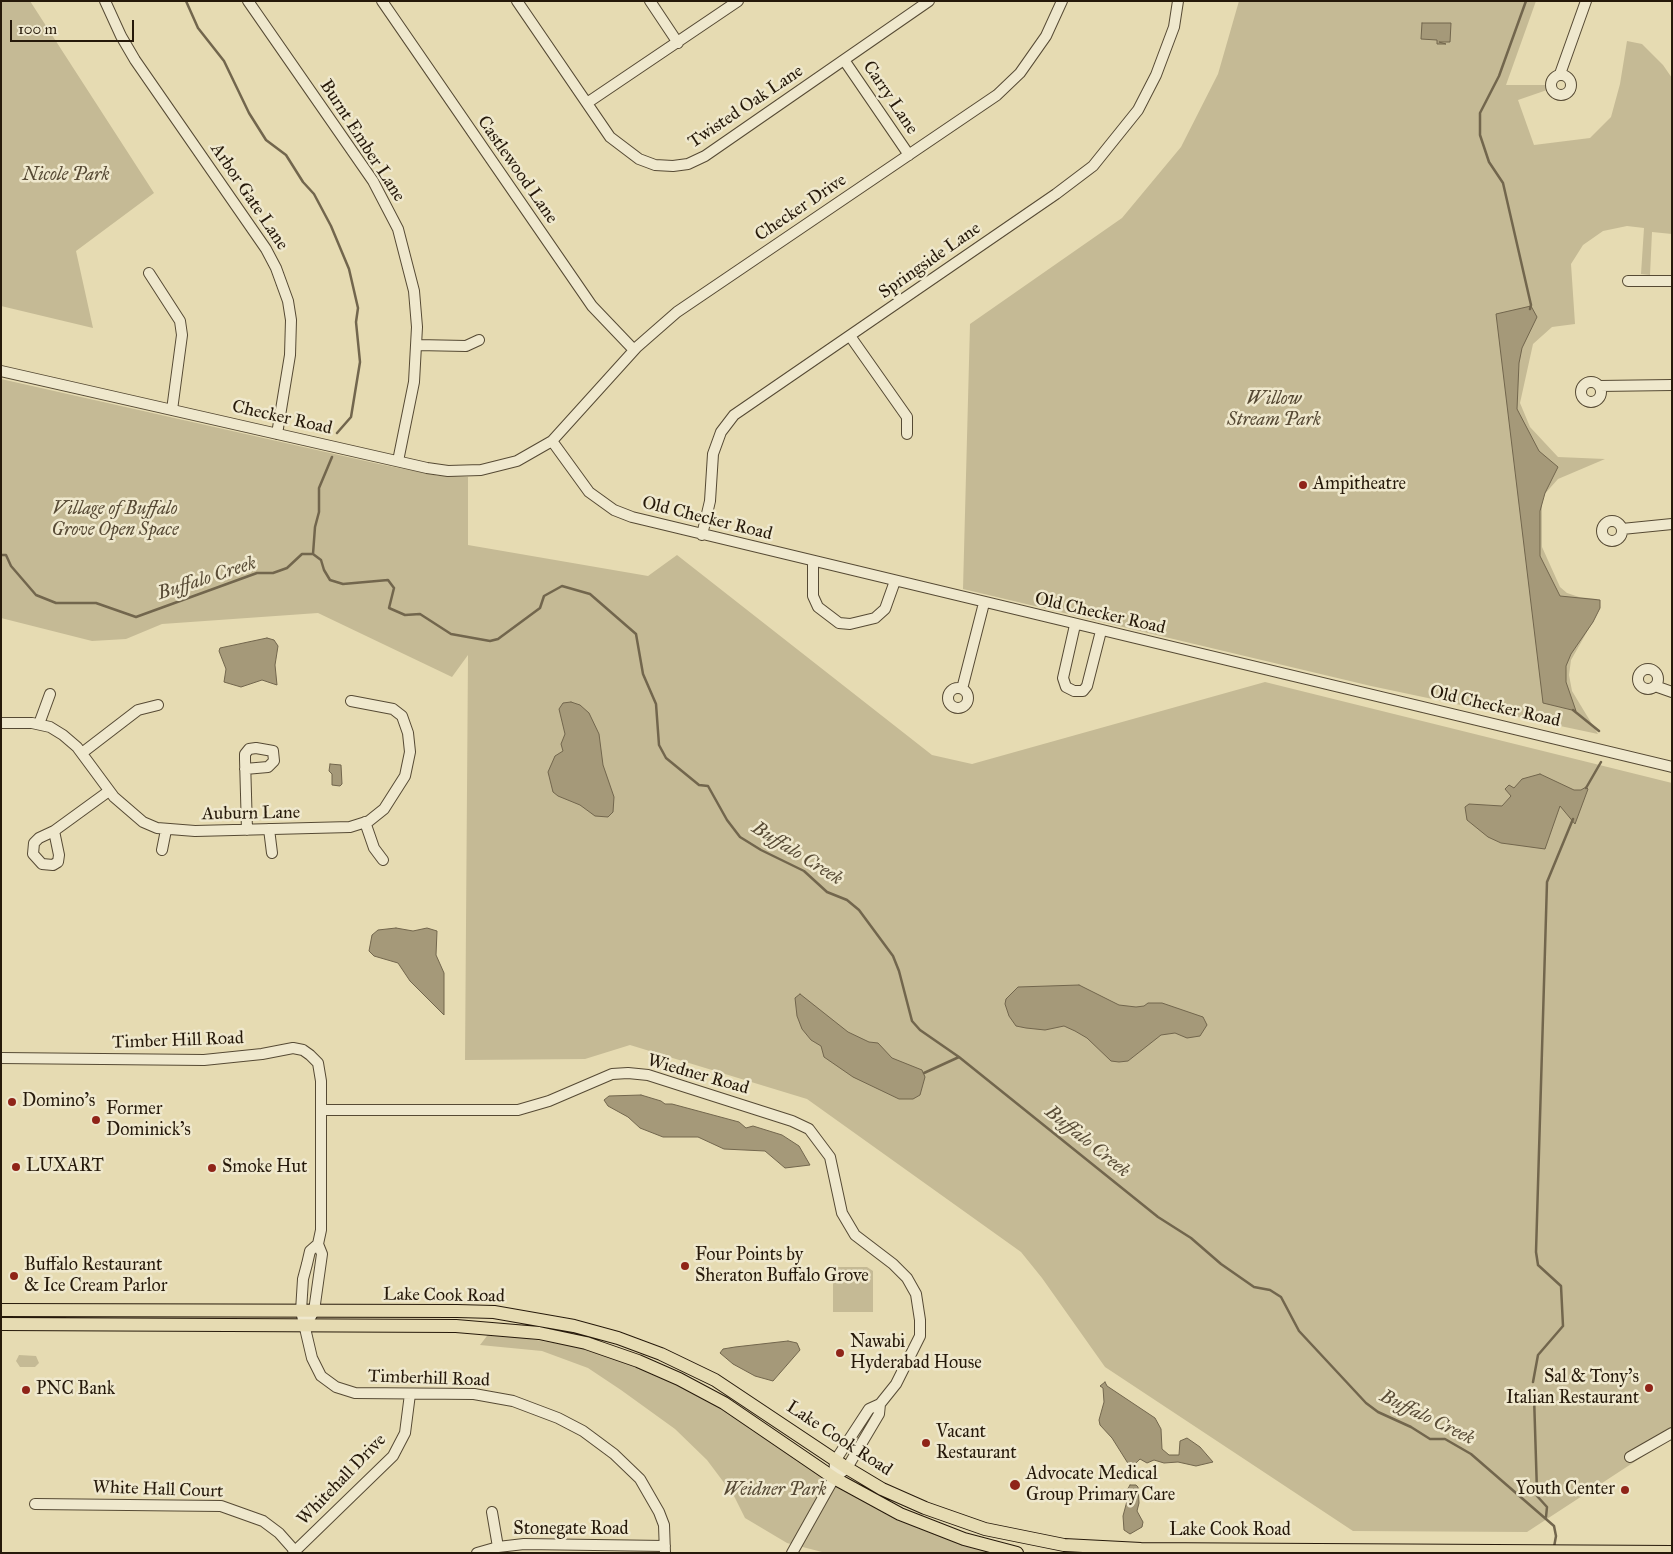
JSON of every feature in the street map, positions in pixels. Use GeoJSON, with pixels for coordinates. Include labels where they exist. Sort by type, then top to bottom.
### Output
{"type":"FeatureCollection","features":[{"type":"Feature","properties":{"kind":"main road","name":"Lake Cook Road"},"geometry":{"type":"LineString","coordinates":[[1,1310],[494,1312],[574,1326],[606,1334],[661,1354],[715,1380],[835,1461],[882,1489],[949,1518],[1017,1537],[1064,1545],[1141,1548],[1672,1552]]}},
{"type":"Feature","properties":{"kind":"main road","name":"Lake Cook Road"},"geometry":{"type":"LineString","coordinates":[[1,1324],[494,1328],[539,1333],[586,1344],[638,1361],[724,1403],[834,1478],[900,1514],[964,1539],[1017,1553]]}},
{"type":"Feature","properties":{"kind":"street","name":"Arbor Gate Lane"},"geometry":{"type":"LineString","coordinates":[[105,1],[121,36],[135,60],[266,249],[276,268],[288,301],[291,320],[290,355],[277,434]]}},
{"type":"Feature","properties":{"kind":"street","name":"Burnt Ember Lane"},"geometry":{"type":"LineString","coordinates":[[248,1],[373,181],[398,229],[414,291],[417,345],[414,382],[398,461]]}},
{"type":"Feature","properties":{"kind":"street","name":"Castlewood Lane"},"geometry":{"type":"LineString","coordinates":[[382,1],[592,306],[634,350]]}},
{"type":"Feature","properties":{"kind":"street","name":"Twisted Oak Lane"},"geometry":{"type":"LineString","coordinates":[[516,1],[610,137],[639,159],[655,165],[673,166],[688,164],[705,156],[929,1]]}},
{"type":"Feature","properties":{"kind":"street"},"geometry":{"type":"LineString","coordinates":[[650,1],[678,43]]}},
{"type":"Feature","properties":{"kind":"street"},"geometry":{"type":"LineString","coordinates":[[586,103],[738,1]]}},
{"type":"Feature","properties":{"kind":"street","name":"Checker Drive"},"geometry":{"type":"LineString","coordinates":[[552,441],[634,350],[677,312],[997,95],[1020,73],[1046,36],[1062,1]]}},
{"type":"Feature","properties":{"kind":"street","name":"Springside Lane"},"geometry":{"type":"LineString","coordinates":[[702,535],[710,501],[713,454],[721,432],[740,411],[1056,194],[1093,166],[1138,110],[1156,75],[1174,27],[1178,1]]}},
{"type":"Feature","properties":{"kind":"street"},"geometry":{"type":"LineString","coordinates":[[1560,74],[1586,1]]}},
{"type":"Feature","properties":{"kind":"street","name":"Carry Lane"},"geometry":{"type":"LineString","coordinates":[[844,60],[909,154]]}},
{"type":"Feature","properties":{"kind":"street"},"geometry":{"type":"LineString","coordinates":[[148,273],[180,322],[182,335],[172,410]]}},
{"type":"Feature","properties":{"kind":"street"},"geometry":{"type":"LineString","coordinates":[[1628,281],[1672,281]]}},
{"type":"Feature","properties":{"kind":"street"},"geometry":{"type":"LineString","coordinates":[[850,336],[907,417],[907,434]]}},
{"type":"Feature","properties":{"kind":"street"},"geometry":{"type":"LineString","coordinates":[[417,345],[466,346],[479,340]]}},
{"type":"Feature","properties":{"kind":"street","name":"Checker Road"},"geometry":{"type":"LineString","coordinates":[[1,371],[448,471],[481,470],[517,461],[552,441]]}},
{"type":"Feature","properties":{"kind":"street"},"geometry":{"type":"LineString","coordinates":[[1599,386],[1672,385]]}},
{"type":"Feature","properties":{"kind":"street","name":"Old Checker Road"},"geometry":{"type":"LineString","coordinates":[[552,441],[589,492],[607,506],[632,517],[895,582],[1672,767]]}},
{"type":"Feature","properties":{"kind":"street"},"geometry":{"type":"LineString","coordinates":[[1622,528],[1672,524]]}},
{"type":"Feature","properties":{"kind":"street"},"geometry":{"type":"LineString","coordinates":[[813,561],[813,596],[818,607],[839,623],[850,624],[874,618],[885,609],[895,582]]}},
{"type":"Feature","properties":{"kind":"street"},"geometry":{"type":"LineString","coordinates":[[962,689],[984,602]]}},
{"type":"Feature","properties":{"kind":"street"},"geometry":{"type":"LineString","coordinates":[[1075,625],[1063,678],[1066,687],[1074,691],[1083,691],[1087,686],[1101,631]]}},
{"type":"Feature","properties":{"kind":"street"},"geometry":{"type":"LineString","coordinates":[[1656,686],[1672,692]]}},
{"type":"Feature","properties":{"kind":"street"},"geometry":{"type":"LineString","coordinates":[[38,724],[50,694]]}},
{"type":"Feature","properties":{"kind":"street","name":"Auburn Lane"},"geometry":{"type":"LineString","coordinates":[[1,723],[38,724],[50,727],[63,734],[82,753],[109,791],[131,814],[143,822],[166,830],[350,828],[365,822],[384,809],[405,776],[410,752],[408,733],[402,716],[394,708],[350,700]]}},
{"type":"Feature","properties":{"kind":"street"},"geometry":{"type":"LineString","coordinates":[[82,753],[138,710],[158,705]]}},
{"type":"Feature","properties":{"kind":"street"},"geometry":{"type":"LineString","coordinates":[[245,769],[247,830]]}},
{"type":"Feature","properties":{"kind":"street"},"geometry":{"type":"LineString","coordinates":[[54,831],[109,791]]}},
{"type":"Feature","properties":{"kind":"street"},"geometry":{"type":"LineString","coordinates":[[365,822],[374,848],[383,860]]}},
{"type":"Feature","properties":{"kind":"street"},"geometry":{"type":"LineString","coordinates":[[269,829],[272,853]]}},
{"type":"Feature","properties":{"kind":"street"},"geometry":{"type":"LineString","coordinates":[[162,850],[166,830]]}},
{"type":"Feature","properties":{"kind":"street","name":"Timber Hill Road"},"geometry":{"type":"LineString","coordinates":[[1,1058],[204,1060],[262,1054],[292,1048],[303,1050],[318,1062],[321,1110],[321,1230],[318,1244],[322,1254],[307,1311],[306,1325]]}},
{"type":"Feature","properties":{"kind":"street","name":"Wiedner Road"},"geometry":{"type":"LineString","coordinates":[[321,1110],[518,1110],[549,1101],[612,1074],[628,1073],[648,1075],[792,1121],[809,1129],[830,1157],[842,1213],[855,1235],[907,1278],[916,1294],[920,1320],[920,1336],[896,1384],[880,1404]]}},
{"type":"Feature","properties":{"kind":"street","name":"Timber Hill Road"},"geometry":{"type":"LineString","coordinates":[[307,1311],[303,1279],[310,1251],[318,1244]]}},
{"type":"Feature","properties":{"kind":"street","name":"Timberhill Road"},"geometry":{"type":"LineString","coordinates":[[306,1325],[312,1358],[321,1376],[336,1387],[355,1393],[467,1394],[513,1401],[544,1411],[583,1431],[614,1454],[640,1479],[659,1512],[664,1525],[665,1549]]}},
{"type":"Feature","properties":{"kind":"street","name":"Whitehall Drive"},"geometry":{"type":"LineString","coordinates":[[294,1552],[394,1456],[405,1433],[410,1394]]}},
{"type":"Feature","properties":{"kind":"street"},"geometry":{"type":"LineString","coordinates":[[834,1478],[835,1461],[869,1409],[880,1404]]}},
{"type":"Feature","properties":{"kind":"street"},"geometry":{"type":"LineString","coordinates":[[792,1553],[834,1478],[847,1468],[879,1414],[880,1404]]}},
{"type":"Feature","properties":{"kind":"street"},"geometry":{"type":"LineString","coordinates":[[1630,1457],[1672,1433]]}},
{"type":"Feature","properties":{"kind":"street","name":"White Hall Court"},"geometry":{"type":"LineString","coordinates":[[36,1504],[221,1506],[263,1521],[279,1533],[294,1552]]}},
{"type":"Feature","properties":{"kind":"street"},"geometry":{"type":"LineString","coordinates":[[492,1512],[498,1547]]}},
{"type":"Feature","properties":{"kind":"street","name":"Stonegate Road"},"geometry":{"type":"LineString","coordinates":[[477,1553],[498,1547],[524,1544],[665,1549]]}},
{"type":"Feature","properties":{"kind":"green space","name":"Nicole Park"},"geometry":{"type":"Polygon","coordinates":[[[1,1],[30,1],[154,193],[76,251],[93,328],[1,306],[1,1]]]}},
{"type":"Feature","properties":{"kind":"green space","name":"Willow Stream Park"},"geometry":{"type":"Polygon","coordinates":[[[1239,1],[1536,1],[1506,85],[1546,85],[1547,90],[1518,100],[1534,145],[1590,138],[1611,117],[1620,84],[1627,41],[1642,44],[1663,65],[1672,78],[1672,234],[1652,232],[1650,275],[1641,274],[1644,228],[1627,226],[1603,231],[1583,245],[1571,264],[1575,324],[1552,327],[1533,344],[1520,403],[1530,427],[1558,457],[1605,459],[1558,479],[1542,497],[1542,547],[1560,587],[1567,593],[1579,597],[1597,599],[1596,616],[1571,660],[1569,675],[1572,691],[1598,734],[1371,686],[963,589],[970,324],[1122,218],[1181,147],[1218,74],[1239,1]]]}},
{"type":"Feature","properties":{"kind":"green space","name":"Village of Buffalo Grove Open Space"},"geometry":{"type":"Polygon","coordinates":[[[1,379],[379,464],[439,476],[468,477],[468,545],[648,576],[677,555],[932,755],[972,764],[1265,682],[1672,783],[1672,1433],[1648,1453],[1527,1532],[1353,1531],[1105,1367],[1042,1278],[1021,1252],[807,1099],[630,1045],[585,1059],[465,1060],[468,655],[452,677],[318,613],[162,624],[126,639],[92,641],[1,618],[1,379]]]}},
{"type":"Feature","properties":{"kind":"green space"},"geometry":{"type":"Polygon","coordinates":[[[833,1267],[867,1267],[873,1271],[873,1312],[833,1312],[833,1267]]]}},
{"type":"Feature","properties":{"kind":"green space","name":"Weidner Park"},"geometry":{"type":"Polygon","coordinates":[[[490,1332],[577,1347],[610,1356],[684,1386],[742,1421],[815,1471],[1001,1553],[826,1553],[787,1543],[745,1518],[734,1496],[707,1460],[675,1429],[621,1390],[588,1368],[542,1351],[480,1345],[490,1332]]]}},
{"type":"Feature","properties":{"kind":"green space"},"geometry":{"type":"Polygon","coordinates":[[[19,1355],[36,1356],[39,1363],[35,1367],[20,1367],[16,1361],[19,1355]]]}},
{"type":"Feature","properties":{"kind":"shaded area"},"geometry":{"type":"Polygon","coordinates":[[[1422,23],[1451,23],[1450,42],[1439,42],[1446,44],[1437,44],[1437,40],[1421,39],[1422,23]]]}},
{"type":"Feature","properties":{"kind":"shaded area"},"geometry":{"type":"Polygon","coordinates":[[[1531,306],[1537,317],[1522,348],[1519,363],[1517,409],[1539,451],[1558,467],[1545,493],[1540,511],[1540,556],[1560,596],[1600,600],[1600,608],[1593,622],[1571,654],[1566,666],[1566,682],[1576,711],[1543,703],[1496,314],[1531,306]]]}},
{"type":"Feature","properties":{"kind":"shaded area"},"geometry":{"type":"Polygon","coordinates":[[[267,638],[274,640],[278,646],[275,665],[277,685],[262,680],[241,687],[224,682],[226,669],[219,651],[220,648],[267,638]]]}},
{"type":"Feature","properties":{"kind":"shaded area"},"geometry":{"type":"Polygon","coordinates":[[[571,702],[580,705],[589,713],[599,734],[603,765],[614,797],[613,812],[608,817],[595,816],[580,805],[553,792],[548,772],[555,756],[563,751],[561,744],[565,734],[559,709],[563,703],[571,702]]]}},
{"type":"Feature","properties":{"kind":"shaded area"},"geometry":{"type":"Polygon","coordinates":[[[330,764],[341,765],[342,784],[340,786],[332,785],[332,774],[329,771],[330,764]]]}},
{"type":"Feature","properties":{"kind":"shaded area"},"geometry":{"type":"Polygon","coordinates":[[[1540,774],[1574,790],[1581,790],[1586,787],[1588,789],[1575,824],[1560,806],[1545,849],[1501,843],[1488,837],[1467,820],[1465,807],[1469,804],[1502,806],[1511,796],[1505,789],[1509,785],[1514,788],[1522,779],[1540,774]]]}},
{"type":"Feature","properties":{"kind":"shaded area"},"geometry":{"type":"Polygon","coordinates":[[[396,928],[413,931],[427,928],[437,931],[436,955],[444,973],[444,1015],[410,981],[398,963],[374,956],[369,951],[372,935],[378,930],[396,928]]]}},
{"type":"Feature","properties":{"kind":"shaded area"},"geometry":{"type":"Polygon","coordinates":[[[1079,985],[1119,1005],[1136,1007],[1144,1006],[1148,1003],[1162,1003],[1203,1017],[1207,1025],[1200,1036],[1187,1038],[1175,1033],[1161,1035],[1128,1061],[1119,1062],[1111,1061],[1087,1038],[1064,1026],[1045,1030],[1026,1028],[1016,1026],[1009,1016],[1005,1004],[1006,999],[1018,987],[1079,985]]]}},
{"type":"Feature","properties":{"kind":"shaded area"},"geometry":{"type":"Polygon","coordinates":[[[800,994],[848,1032],[869,1042],[878,1043],[892,1058],[922,1070],[925,1077],[920,1095],[913,1099],[899,1099],[853,1077],[824,1057],[821,1046],[811,1040],[802,1029],[797,1016],[795,998],[800,994]]]}},
{"type":"Feature","properties":{"kind":"shaded area"},"geometry":{"type":"Polygon","coordinates":[[[641,1095],[665,1104],[672,1104],[739,1122],[746,1128],[753,1126],[782,1135],[799,1146],[810,1165],[785,1168],[765,1151],[724,1149],[698,1137],[663,1137],[640,1128],[628,1117],[608,1106],[604,1100],[609,1096],[641,1095]]]}},
{"type":"Feature","properties":{"kind":"shaded area"},"geometry":{"type":"Polygon","coordinates":[[[788,1341],[797,1343],[800,1350],[773,1381],[755,1376],[733,1364],[720,1353],[723,1349],[788,1341]]]}},
{"type":"Feature","properties":{"kind":"shaded area"},"geometry":{"type":"Polygon","coordinates":[[[1105,1382],[1107,1386],[1155,1418],[1161,1429],[1162,1449],[1169,1455],[1179,1455],[1180,1441],[1187,1438],[1200,1447],[1213,1462],[1196,1466],[1178,1462],[1164,1463],[1154,1460],[1147,1463],[1140,1459],[1134,1465],[1129,1465],[1112,1438],[1100,1425],[1099,1420],[1104,1402],[1103,1388],[1100,1386],[1105,1382]]]}},
{"type":"Feature","properties":{"kind":"shaded area"},"geometry":{"type":"Polygon","coordinates":[[[1130,1485],[1138,1487],[1139,1503],[1137,1511],[1143,1522],[1142,1527],[1130,1534],[1124,1530],[1123,1516],[1127,1501],[1125,1494],[1130,1485]]]}},
{"type":"Feature","properties":{"kind":"waterway"},"geometry":{"type":"LineString","coordinates":[[186,1],[198,28],[224,61],[249,113],[266,140],[286,155],[303,182],[314,194],[331,226],[349,269],[358,308],[356,322],[360,362],[351,417],[337,433]]}},
{"type":"Feature","properties":{"kind":"waterway"},"geometry":{"type":"LineString","coordinates":[[1526,1],[1499,76],[1480,113],[1480,135],[1489,162],[1503,183],[1531,305],[1530,309]]}},
{"type":"Feature","properties":{"kind":"waterway"},"geometry":{"type":"LineString","coordinates":[[313,554],[315,527],[319,512],[319,488],[332,457]]}},
{"type":"Feature","properties":{"kind":"waterway","name":"Buffalo Creek"},"geometry":{"type":"LineString","coordinates":[[1,555],[6,555],[11,566],[36,595],[56,603],[96,603],[136,617],[257,573],[273,573],[287,568],[302,554],[313,554],[321,560],[330,580],[343,584],[388,580],[394,588],[389,608],[405,615],[420,614],[451,634],[490,641],[498,639],[540,608],[544,596],[562,586],[590,594],[636,634],[643,674],[656,704],[659,745],[666,758],[699,785],[708,786],[727,820],[740,837],[761,850],[804,871],[827,892],[847,900],[859,910],[893,956],[899,971],[912,1021],[920,1030],[959,1057],[1158,1217],[1191,1238],[1221,1264],[1254,1287],[1270,1290],[1281,1297],[1299,1331],[1366,1403],[1378,1412],[1411,1427],[1430,1439],[1445,1439],[1471,1454],[1554,1526],[1556,1536],[1554,1547]]}},
{"type":"Feature","properties":{"kind":"waterway"},"geometry":{"type":"LineString","coordinates":[[1573,710],[1599,731]]}},
{"type":"Feature","properties":{"kind":"waterway"},"geometry":{"type":"LineString","coordinates":[[1586,788],[1601,762]]}},
{"type":"Feature","properties":{"kind":"waterway"},"geometry":{"type":"LineString","coordinates":[[1533,1382],[1538,1355],[1563,1326],[1561,1286],[1538,1265],[1536,1252],[1547,882],[1573,819]]}},
{"type":"Feature","properties":{"kind":"waterway"},"geometry":{"type":"LineString","coordinates":[[924,1073],[959,1057]]}},
{"type":"Feature","properties":{"kind":"waterway"},"geometry":{"type":"LineString","coordinates":[[1534,1396],[1537,1496],[1547,1507],[1546,1517]]}},
{"type":"Feature","properties":{"kind":"place","name":"Ampitheatre"},"geometry":{"type":"Point","coordinates":[1303,485]}},
{"type":"Feature","properties":{"kind":"place","name":"Domino's"},"geometry":{"type":"Point","coordinates":[12,1102]}},
{"type":"Feature","properties":{"kind":"place","name":"Former Dominick's"},"geometry":{"type":"Point","coordinates":[96,1120]}},
{"type":"Feature","properties":{"kind":"place","name":"LUXART"},"geometry":{"type":"Point","coordinates":[16,1167]}},
{"type":"Feature","properties":{"kind":"place","name":"Smoke Hut"},"geometry":{"type":"Point","coordinates":[212,1168]}},
{"type":"Feature","properties":{"kind":"place","name":"Four Points by Sheraton Buffalo Grove"},"geometry":{"type":"Point","coordinates":[685,1266]}},
{"type":"Feature","properties":{"kind":"place","name":"Buffalo Restaurant & Ice Cream Parlor"},"geometry":{"type":"Point","coordinates":[14,1276]}},
{"type":"Feature","properties":{"kind":"place","name":"Nawabi Hyderabad House"},"geometry":{"type":"Point","coordinates":[840,1353]}},
{"type":"Feature","properties":{"kind":"place","name":"Sal & Tony's Italian Restaurant"},"geometry":{"type":"Point","coordinates":[1649,1388]}},
{"type":"Feature","properties":{"kind":"place","name":"PNC Bank"},"geometry":{"type":"Point","coordinates":[26,1390]}},
{"type":"Feature","properties":{"kind":"place","name":"Vacant Restaurant"},"geometry":{"type":"Point","coordinates":[926,1443]}},
{"type":"Feature","properties":{"kind":"place","name":"Advocate Medical Group Primary Care"},"geometry":{"type":"Point","coordinates":[1015,1485]}},
{"type":"Feature","properties":{"kind":"place","name":"Youth Center"},"geometry":{"type":"Point","coordinates":[1625,1490]}}]}
